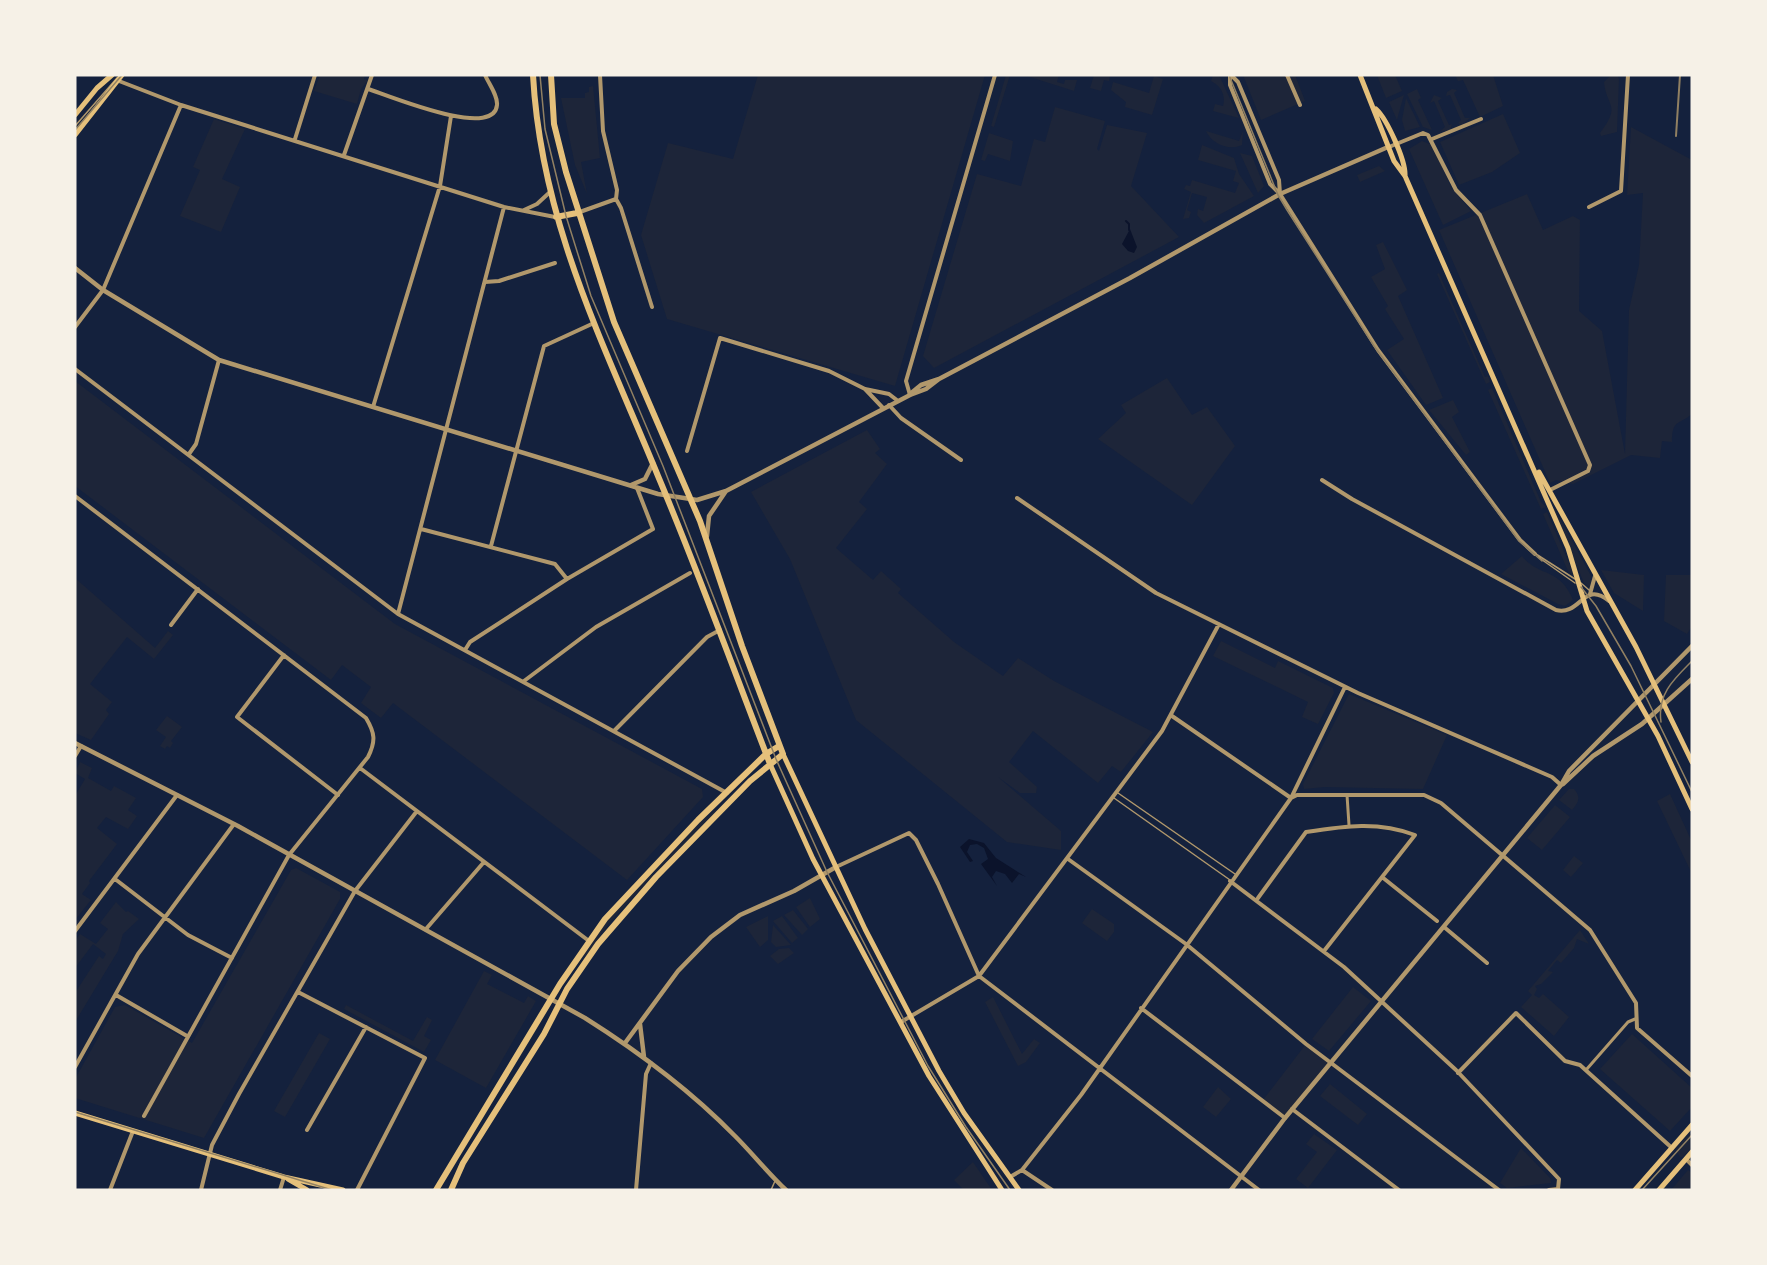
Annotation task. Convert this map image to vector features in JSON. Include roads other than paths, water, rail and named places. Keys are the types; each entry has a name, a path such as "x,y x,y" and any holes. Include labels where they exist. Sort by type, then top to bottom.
{"main road":[{"path":"75,115 97,88 112,75"},
{"path":"533,75 537,131 556,218 594,323 679,525 770,764 822,875 929,1076 1001,1188"},
{"path":"550,75 554,124 577,213 614,322 707,539 742,646 780,747 836,867 911,1016 964,1113 1019,1190"},
{"path":"1360,75 1376,109 1382,115 1405,166 1405,176"},
{"path":"76,130 120,77"},
{"path":"1376,109 1376,119 1388,147 1397,167 1405,176 1568,548 1583,600 1659,738 1692,809"},
{"path":"556,218 577,213"},
{"path":"1531,461 1550,490 1646,667 1692,762"},
{"path":"436,1190 551,998 589,941 628,894 698,820 766,754 780,747"},
{"path":"451,1190 463,1162 598,944 620,916 707,825 783,754"},
{"path":"75,1113 284,1177 343,1190"},
{"path":"1635,1190 1692,1125"},
{"path":"1659,1190 1692,1152"},
{"path":"284,1177 307,1190"}],"street":[{"path":"295,139 315,75"},
{"path":"344,155 372,75"},
{"path":"368,89 451,116 476,120 494,113 496,99 485,75"},
{"path":"600,75 603,131 617,190 616,199 621,208 652,307"},
{"path":"910,394 906,381 995,75"},
{"path":"1230,75 1238,82 1279,180 1280,194"},
{"path":"1230,75 1230,85 1268,178 1387,363 1517,535 1535,554"},
{"path":"1287,75 1300,105"},
{"path":"1589,207 1621,191 1628,75"},
{"path":"120,77 181,105 295,139 504,207 556,218"},
{"path":"75,327 104,290 181,105"},
{"path":"373,407 440,186 451,116"},
{"path":"1432,139 1481,119"},
{"path":"75,268 104,290 219,360 637,488 691,500 726,491 910,394 926,389 939,379 1121,283 1280,194 1423,133 1432,139 1456,189 1480,215 1590,465 1585,472 1550,490"},
{"path":"523,211 537,204 550,192"},
{"path":"577,213 616,199"},
{"path":"398,614 504,207"},
{"path":"485,282 499,281 555,263"},
{"path":"491,546 544,346 594,323"},
{"path":"687,451 720,338 828,371 865,389 890,394 898,401"},
{"path":"189,454 196,444 219,360"},
{"path":"75,369 398,614 728,793"},
{"path":"865,389 883,408"},
{"path":"890,405 900,418 961,460"},
{"path":"631,485 645,479 653,463"},
{"path":"1322,480 1556,610 1567,610 1583,600 1591,593 1595,576"},
{"path":"465,651 470,642 567,579 653,529 637,488"},
{"path":"707,539 709,516 726,491"},
{"path":"75,496 366,718 375,733 374,746 360,768 289,855 144,1116"},
{"path":"1017,498 1156,593 1345,687 1552,777 1561,785"},
{"path":"421,528 555,564 567,579"},
{"path":"524,681 596,627 690,573"},
{"path":"171,625 198,589"},
{"path":"1591,593 1599,594 1610,602"},
{"path":"901,1022 979,976 1172,716 1219,624"},
{"path":"615,730 707,637 720,630"},
{"path":"1231,1190 1285,1118 1561,785 1579,760 1692,646"},
{"path":"284,655 237,717 338,795"},
{"path":"1561,785 1593,756 1648,718 1692,679"},
{"path":"1010,1177 1022,1170 1099,1068 1230,880 1291,798 1345,687"},
{"path":"1172,716 1291,798"},
{"path":"75,743 234,824 560,1003 625,1043 734,1135 786,1190"},
{"path":"75,756 81,746"},
{"path":"360,768 589,941"},
{"path":"75,931 177,794"},
{"path":"1291,798 1297,795 1431,797 1441,803 1596,938 1636,1004 1637,1028 1692,1076"},
{"path":"1347,795 1348,825"},
{"path":"201,1190 212,1145 239,1094 356,891 417,811"},
{"path":"75,1067 138,954 234,824"},
{"path":"1257,898 1306,832 1348,825 1377,825 1415,835 1324,951"},
{"path":"625,1043 688,959 711,936 740,915 909,832 916,840 979,976 1259,1190"},
{"path":"1068,859 1186,944 1331,1062 1498,1190"},
{"path":"426,929 484,862"},
{"path":"1382,877 1437,921"},
{"path":"115,879 188,935 232,958"},
{"path":"1230,880 1239,890 1257,898 1324,951 1458,1072 1559,1179 1558,1189 1549,1190"},
{"path":"1444,927 1487,963"},
{"path":"298,992 424,1058 357,1190"},
{"path":"116,994 187,1036"},
{"path":"1141,1008 1285,1118"},
{"path":"1458,1072 1516,1013 1565,1061 1580,1065 1672,1148"},
{"path":"1586,1070 1628,1022 1635,1019"},
{"path":"639,1023 644,1057"},
{"path":"308,1130 366,1027"},
{"path":"636,1190 646,1074 651,1063"},
{"path":"1292,1110 1399,1190"},
{"path":"110,1190 133,1131"},
{"path":"1686,1159 1692,1165"},
{"path":"1022,1170 1052,1190"},
{"path":"280,1190 284,1177"}],"lane":[{"path":"1535,554 1591,593"},
{"path":"1543,560 1580,585"},
{"path":"1117,793 1235,875"},
{"path":"1114,797 1230,880"},
{"path":"771,1190 776,1181"}],"waterway":[{"path":"1126,221 1129,224 1129,230"}],"tram line":[{"path":"75,130 122,75"},
{"path":"540,75 545,129 566,216 591,296 663,466 776,759 827,872 928,1066 966,1127 1010,1190"},
{"path":"1229,75 1278,195 1374,346 1519,541 1542,561"},
{"path":"1581,587 1596,606 1631,666 1692,792"},
{"path":"1661,722 1660,712 1664,695 1673,681 1692,661"},
{"path":"75,1112 332,1190"},
{"path":"1642,1190 1692,1135"}],"railway":[{"path":"1676,136 1680,75"}]}
